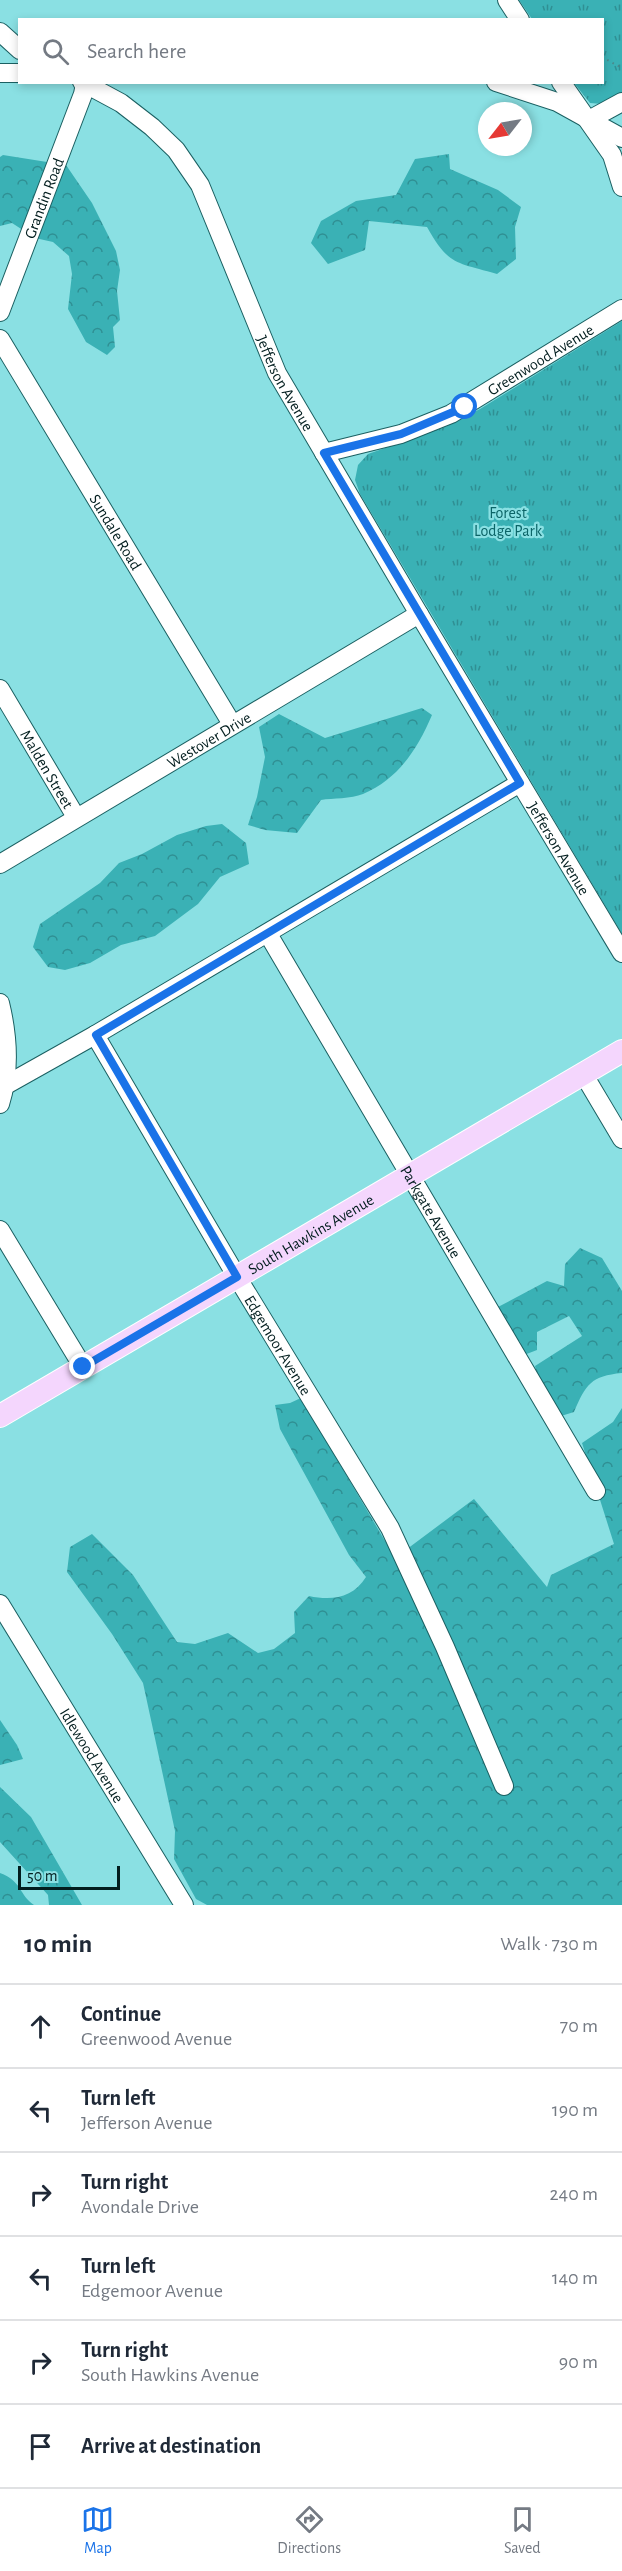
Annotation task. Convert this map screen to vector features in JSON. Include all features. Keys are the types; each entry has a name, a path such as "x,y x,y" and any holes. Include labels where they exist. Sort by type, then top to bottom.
{"main road":[{"name":"South Hawkins Avenue","path":"0,1416 622,1051"}],"street":[{"path":"507,0 519,18"},
{"path":"0,32 18,48"},
{"path":"0,73 18,73"},
{"name":"Grandin Road","path":"0,312 81,84"},
{"name":"Jefferson Avenue","path":"83,84 121,104 153,127 189,167 210,204 278,373 622,953"},
{"path":"502,84 557,102 622,138"},
{"path":"562,84 612,154 622,187"},
{"path":"589,120 622,102"},
{"name":"Greenwood Avenue","path":"324,453 401,434 451,414 622,309"},
{"name":"Sundale Road","path":"0,339 232,724"},
{"name":"Westover Drive","path":"0,864 419,614"},
{"name":"Malden Street","path":"0,689 76,817"},
{"path":"6,1085 268,934 520,783"},
{"name":"Parkgate Avenue","path":"268,934 596,1491"},
{"path":"0,1003 6,1036 6,1085 0,1104"},
{"name":"Edgemoor Avenue","path":"96,1035 237,1277 390,1528 445,1647 504,1786"},
{"path":"584,1075 622,1139"},
{"path":"0,1230 83,1367"},
{"name":"Idlewood Avenue","path":"0,1604 184,1905"}],"path":[{"path":"604,58 622,68"}],"green space":[{"path":"519,0 622,0 622,94 602,104 590,103 575,84 604,84 604,18 531,18"},
{"path":"449,154 450,169 498,190 521,207 515,227 516,259 497,274 455,261 441,249 427,227 369,221 365,250 328,264 311,243 321,221 356,201 396,195 415,159"},
{"path":"3,155 66,165 92,203 116,251 120,270 117,291 120,320 113,327 115,347 107,355 86,342 68,309 72,274 69,256 53,242 35,238 12,223 0,226 0,157"},
{"name":"Forest Lodge Park","path":"622,321 622,934 360,494 355,480 358,465 368,454 445,427 480,409"},
{"path":"422,708 432,715 420,740 396,772 375,788 358,796 321,800 297,833 265,830 248,825 257,797 265,757 259,727 279,714 325,738"},
{"path":"222,824 246,843 249,864 220,877 198,904 155,936 121,945 90,963 65,970 48,967 33,947 40,924 100,883 119,863 142,854 177,835 206,826"},
{"path":"580,1248 602,1258 622,1291 622,1373 596,1379 586,1388 574,1412 561,1416 539,1382 535,1366 582,1336 569,1316 537,1332 537,1350 524,1355 520,1342 506,1329 498,1307 547,1281 564,1286 565,1264"},
{"path":"301,1398 395,1558 474,1499 547,1587 551,1575 614,1544 582,1443 613,1422 622,1408 622,1905 207,1905 196,1899 174,1859 175,1831 143,1683 112,1634 67,1572 70,1547 92,1534 133,1575 177,1642 195,1644 228,1633 258,1653 274,1649 295,1633 294,1612 309,1596 334,1598 348,1594 355,1590 366,1577 349,1555 280,1429 275,1405 290,1403"},
{"path":"0,1720 17,1745 23,1759 0,1765"},
{"path":"0,1787 31,1817 82,1905 49,1905 48,1895 0,1842"},
{"path":"0,1873 12,1880 34,1905 0,1905"}],"route":[{"path":"83,1367 237,1277 96,1035 520,783 324,453 401,434 465,407"}]}
